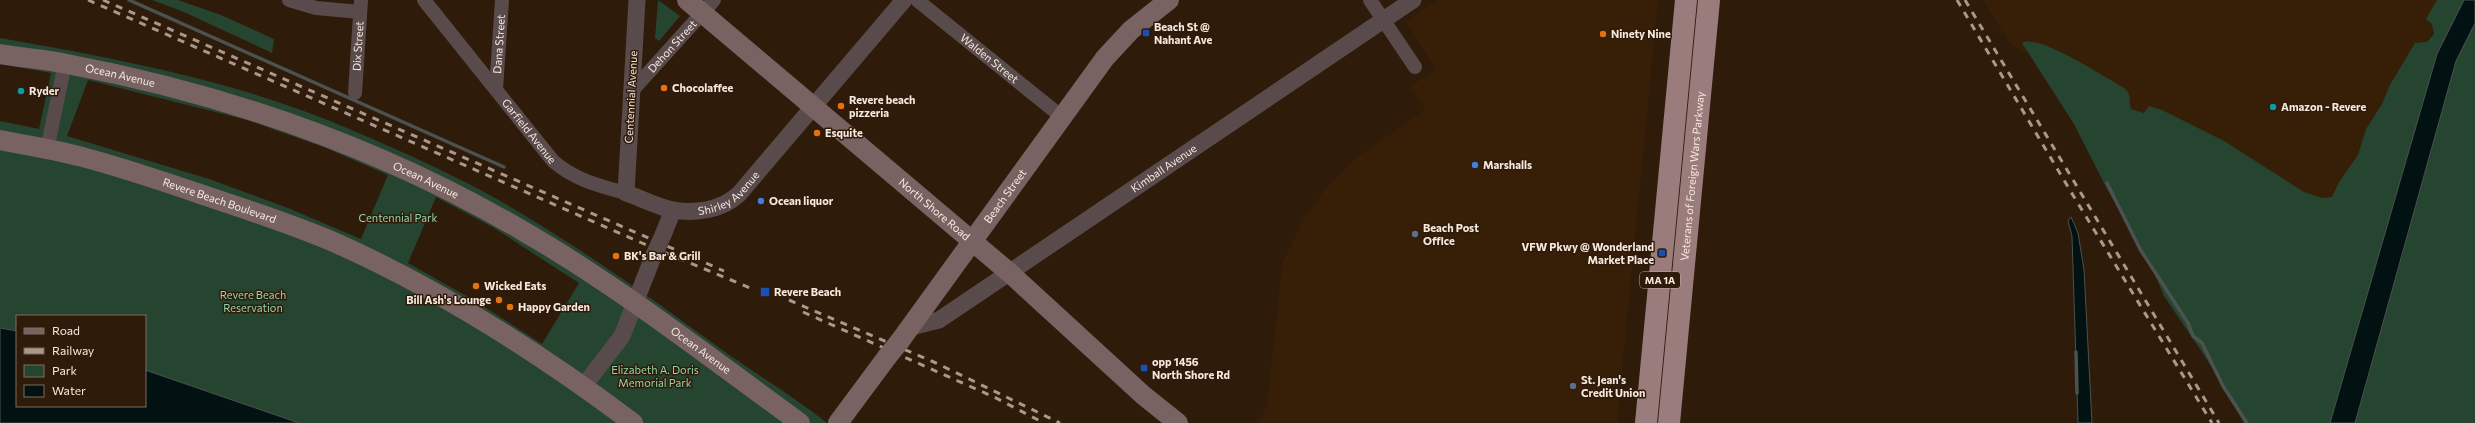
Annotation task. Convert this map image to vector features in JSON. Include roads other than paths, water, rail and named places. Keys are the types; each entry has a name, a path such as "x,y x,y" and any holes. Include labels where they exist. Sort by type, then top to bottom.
{"highway":[{"name":"Veterans of Foreign Wars Parkway","path":"1646,423 1686,0"},
{"name":"Veterans of Foreign Wars Parkway","path":"1669,423 1710,0"}],"main road":[{"name":"North Shore Road","path":"687,0 709,7 813,107 1011,274 1143,395 1178,423"},
{"name":"Beach Street","path":"838,423 905,334 1118,42 1161,2"},
{"name":"Ocean Avenue","path":"0,54 65,63 141,79 209,98 285,122 362,150 490,212 584,268 800,423"},
{"name":"Revere Beach Boulevard","path":"0,140 85,158 165,182 296,227 369,259 428,289 506,336 583,387 633,423"}],"street":[{"path":"289,0 316,8 361,6"},
{"name":"Garfield Avenue","path":"424,0 553,161 563,170 585,182 626,193 673,210"},
{"name":"Dana Street","path":"496,89 502,0"},
{"name":"Centennial Avenue","path":"626,193 630,93 637,0"},
{"name":"Shirley Avenue","path":"673,210 713,210 734,199 904,0"},
{"name":"Walden Street","path":"916,0 1062,117"},
{"path":"1370,0 1415,67"},
{"name":"Kimball Avenue","path":"905,334 939,320 1011,274 1414,0"},
{"name":"Dix Street","path":"355,93 361,6"},
{"name":"Dehon Street","path":"630,93 709,7"},
{"path":"47,150 65,63"},
{"path":"583,387 622,336 673,210"}],"water":[{"path":"2464,0 2475,0 2475,23 2456,61 2355,423 2330,423 2437,54"},
{"path":"2071,217 2078,233 2084,270 2092,423 2078,423 2072,236 2068,221"},
{"path":"0,328 16,331 16,407 146,407 146,370 299,423 0,423"}],"waterway":[{"path":"129,0 504,167"},
{"path":"2107,183 2140,249 2188,323 2193,336 2202,343 2223,386 2247,423"},
{"path":"2076,352 2077,393"}],"railway":[{"path":"88,0 642,243 755,290"},
{"path":"103,0 724,271"},
{"path":"1957,0 2071,192 2212,423"},
{"path":"1965,0 2219,423"},
{"path":"789,300 936,363 1060,423"},
{"path":"803,312 994,397 1044,423"}],"place":[{"name":"Beach St @ Nahant Ave","path":"1146,33"},
{"name":"Ninety Nine","path":"1603,34"},
{"name":"Chocolaffee","path":"664,88"},
{"name":"Ryder","path":"21,91"},
{"name":"Revere beach pizzeria","path":"841,106"},
{"name":"Amazon - Revere","path":"2273,107"},
{"name":"Esquite","path":"817,133"},
{"name":"Marshalls","path":"1475,165"},
{"name":"Ocean liquor","path":"761,201"},
{"name":"Beach Post Office","path":"1415,234"},
{"name":"VFW Pkwy @ Wonderland Market Place","path":"1662,253"},
{"name":"BK's Bar & Grill","path":"616,256"},
{"name":"Wicked Eats","path":"476,286"},
{"name":"Revere Beach","path":"765,292"},
{"name":"Bill Ash's Lounge","path":"499,300"},
{"name":"Happy Garden","path":"510,307"},
{"name":"opp 1456 North Shore Rd","path":"1144,368"},
{"name":"St. Jean's Credit Union","path":"1573,386"}],"park label":[{"name":"Centennial Park","path":"398,218"},
{"name":"Revere Beach Reservation","path":"253,301"},
{"name":"Elizabeth A. Doris Memorial Park","path":"655,376"}]}
